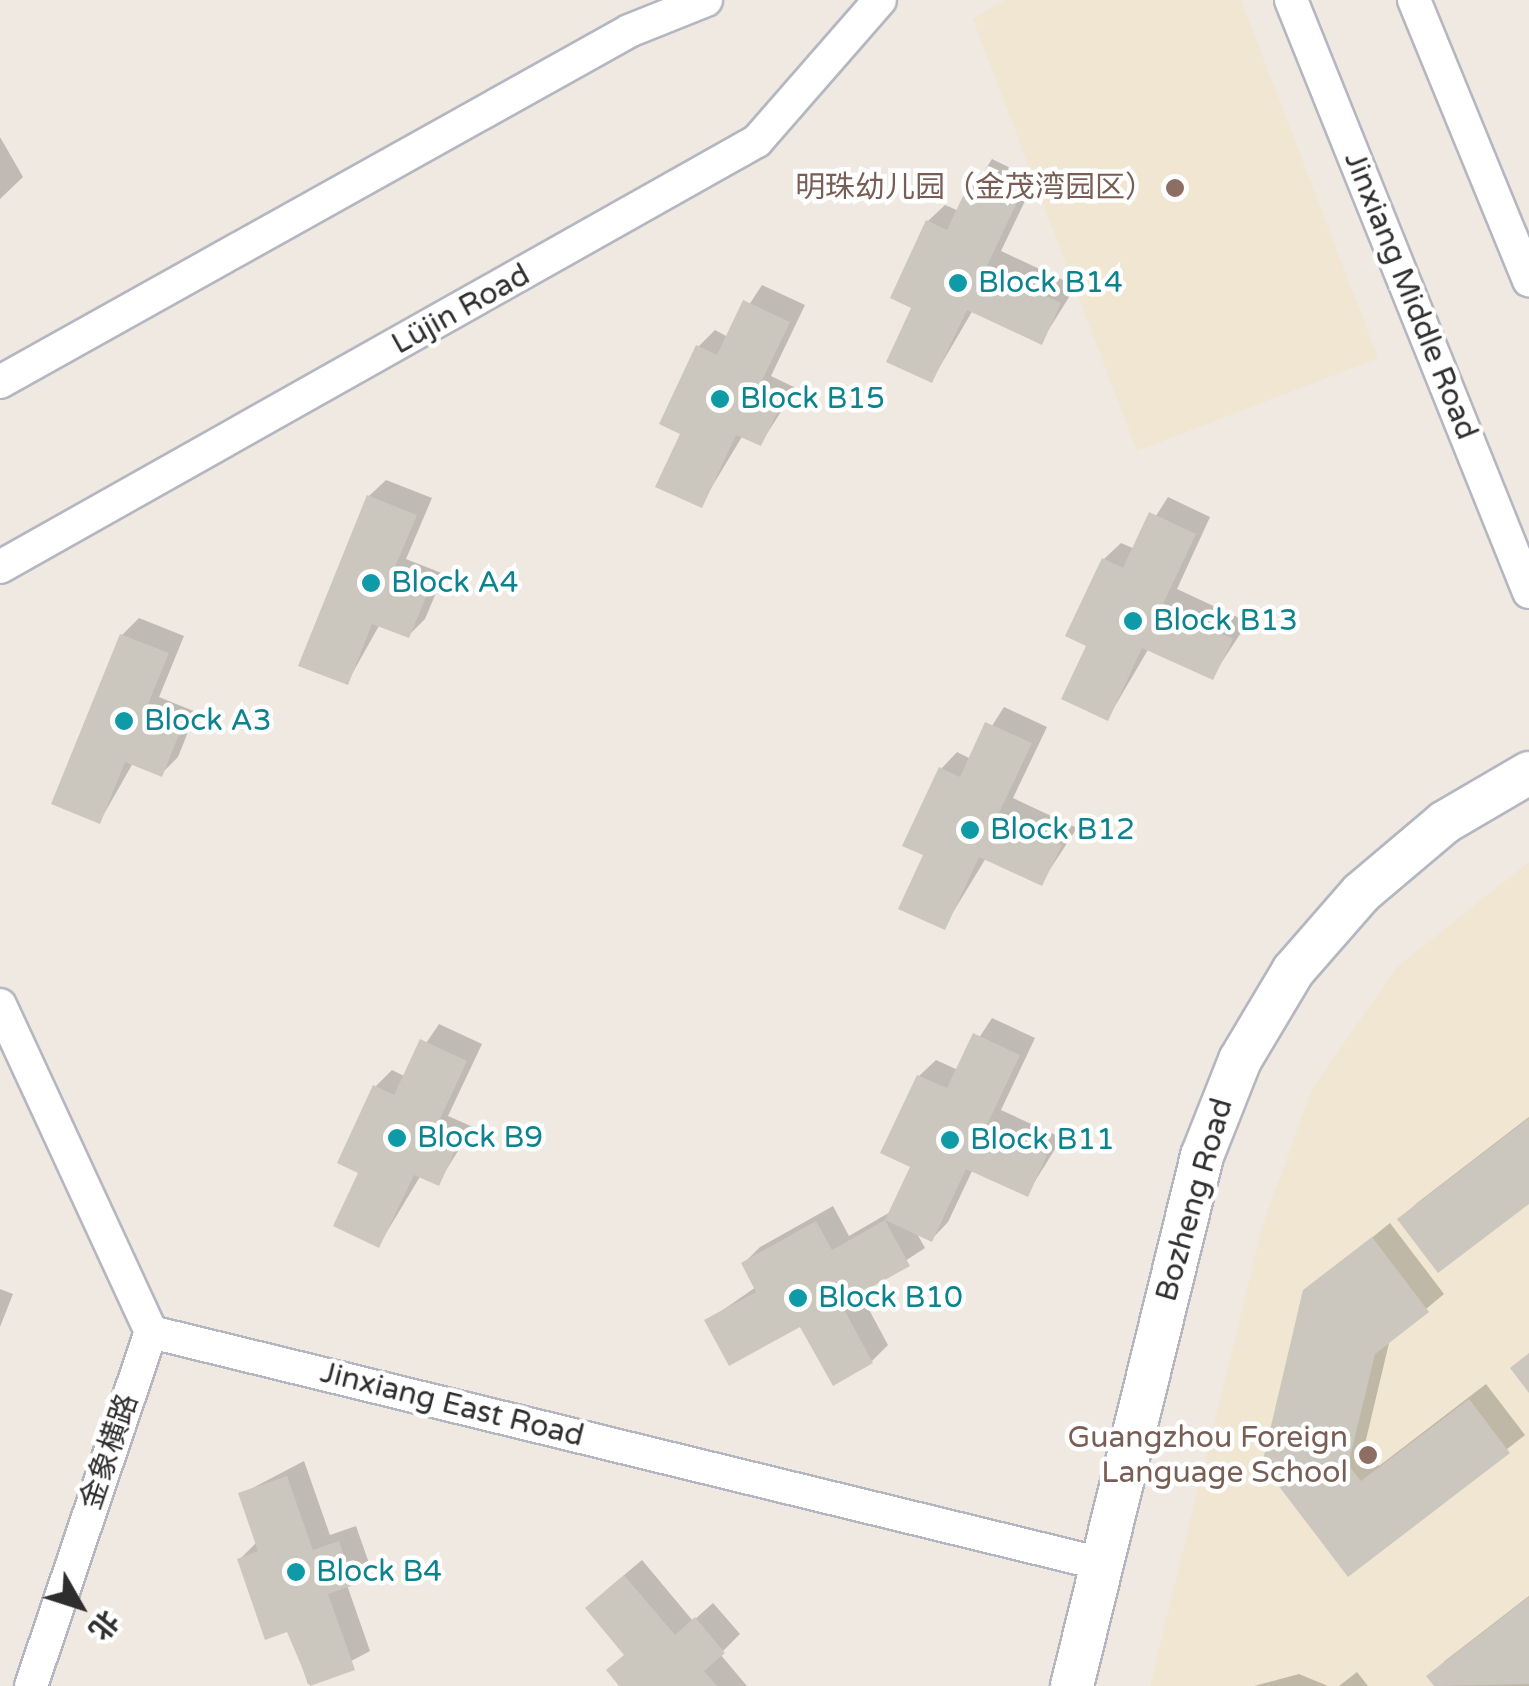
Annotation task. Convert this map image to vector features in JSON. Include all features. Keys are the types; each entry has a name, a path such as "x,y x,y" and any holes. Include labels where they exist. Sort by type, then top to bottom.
{"street":[{"path":"0,382 629,31 706,0"},
{"name":"Lüjin Road","path":"0,568 757,141 880,0"},
{"name":"Jinxiang Middle Road","path":"1291,0 1529,592"},
{"path":"1414,0 1529,280"},
{"name":"Bozheng Road","path":"1072,1686 1202,1156 1240,1060 1294,971 1361,892 1445,822 1529,773"},
{"path":"0,1004 151,1332"},
{"name":"Jinxiang East Road","path":"151,1332 1102,1564"},
{"name":"金象横路","path":"32,1686 151,1332"}],"shaded area":[{"name":"明珠幼儿园（金茂湾园区）","path":"1005,0 1241,0 1378,358 1137,451 973,19"},
{"name":"Guangzhou Foreign Language School","path":"1529,862 1529,1686 1150,1686 1263,1224 1313,1087 1397,967"}],"building":[{"name":"Block B14","path":"973,175 1020,196 986,268 1061,303 1042,345 967,310 932,383 886,362 911,308 890,298 926,220 947,230"},
{"name":"Block B15","path":"743,300 790,322 756,393 781,405 761,446 736,435 702,508 655,487 680,434 659,424 696,345 717,355"},
{"name":"Block A4","path":"367,495 417,515 391,576 429,590 409,638 372,624 348,685 298,666"},
{"name":"Block B13","path":"1149,512 1196,534 1162,606 1233,639 1213,680 1142,648 1108,721 1061,699 1086,646 1065,636 1102,558 1123,568"},
{"name":"Block A3","path":"120,634 169,653 144,714 181,729 162,777 125,762 100,824 51,804"},
{"name":"Block B12","path":"985,722 1032,743 998,815 1062,845 1042,886 979,857 945,930 898,909 923,855 902,846 939,767 960,777"},
{"name":"Block B11","path":"973,1033 1020,1055 986,1127 1047,1155 1028,1197 966,1169 932,1242 885,1220 910,1167 880,1153 917,1075 947,1088"},
{"name":"Block B9","path":"420,1039 467,1061 434,1132 458,1144 439,1186 414,1175 379,1248 333,1226 358,1173 337,1163 373,1085 394,1095"},
{"path":"1529,1118 1529,1204 1438,1273 1397,1219"},
{"name":"Block B10","path":"885,1220 910,1266 841,1304 873,1363 833,1386 800,1327 729,1366 704,1320 756,1292 741,1263 816,1221 832,1250"},
{"path":"1372,1237 1429,1312 1375,1354 1348,1465 1361,1481 1469,1399 1510,1453 1348,1577 1262,1464 1303,1290"},
{"path":"1529,1353 1529,1393 1510,1368"},
{"name":"Block B4","path":"287,1476 313,1550 339,1541 354,1585 328,1594 355,1670 310,1686 287,1632 265,1640 237,1559 258,1551 238,1493"},
{"path":"624,1575 675,1635 695,1617 725,1653 704,1671 717,1686 619,1686 606,1670 624,1655 585,1608"},
{"path":"1529,1597 1529,1684 1434,1686 1426,1676"}],"place":[{"name":"明珠幼儿园（金茂湾园区）","path":"1175,188"},
{"name":"Block B14","path":"958,283"},
{"name":"Block B15","path":"720,399"},
{"name":"Block A4","path":"371,583"},
{"name":"Block B13","path":"1133,621"},
{"name":"Block A3","path":"124,721"},
{"name":"Block B12","path":"970,830"},
{"name":"Block B9","path":"397,1138"},
{"name":"Block B11","path":"950,1140"},
{"name":"Block B10","path":"798,1298"},
{"name":"Guangzhou Foreign Language School","path":"1368,1455"},
{"name":"Block B4","path":"296,1572"}]}
